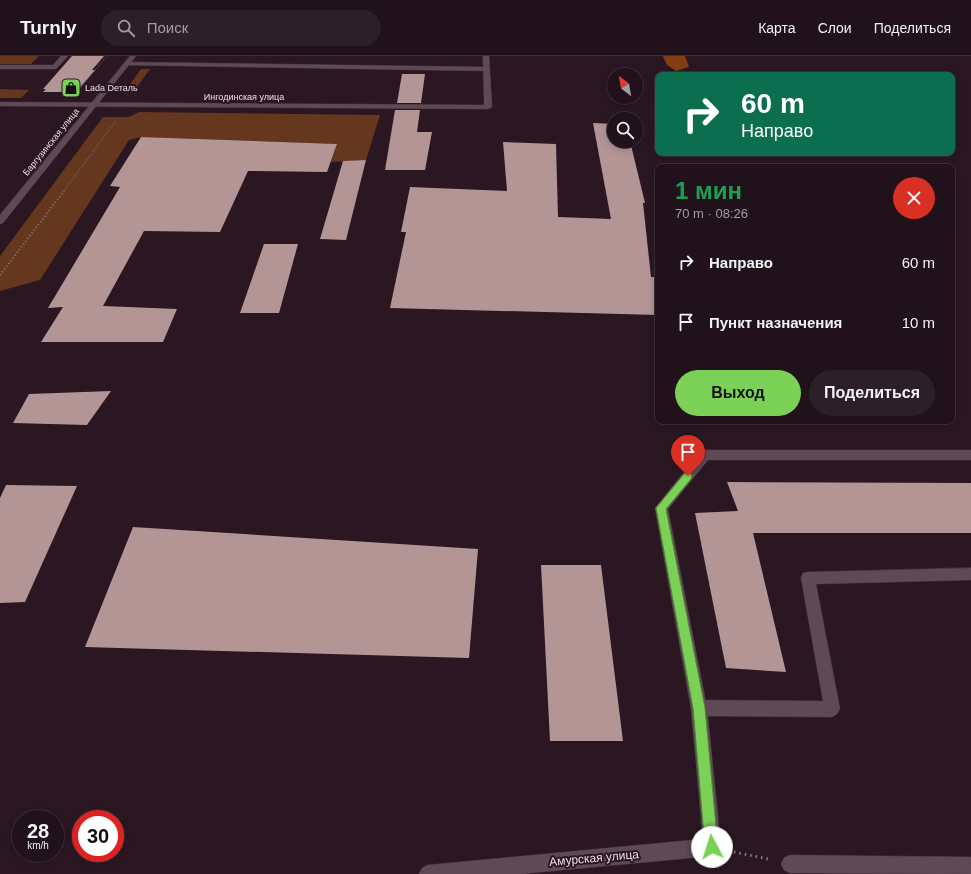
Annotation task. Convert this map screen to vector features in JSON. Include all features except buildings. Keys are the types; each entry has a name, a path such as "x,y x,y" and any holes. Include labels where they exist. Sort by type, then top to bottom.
{"street":[{"path":"0,66 55,67 65,56"},
{"name":"Баргузинская улица","path":"0,221 133,56"},
{"path":"127,64 486,69 486,56"},
{"name":"Ингодинская улица","path":"0,104 488,107 486,69"},
{"path":"712,847 699,708 661,508 705,455 971,455"},
{"path":"699,708 832,709 808,578 971,574"},
{"name":"Амурская улица","path":"428,874 712,847"},
{"path":"790,864 971,866"}],"path":[{"path":"0,275 120,116"},
{"path":"712,847 790,864"}],"shaded area":[{"path":"0,56 39,56 31,64 0,64"},
{"path":"663,56 685,56 689,67 676,71 667,65"},
{"path":"141,69 150,69 137,87 128,87"},
{"path":"0,89 29,90 21,98 0,98"},
{"path":"139,112 380,115 366,160 331,162 337,144 141,137 129,140 40,280 0,291 0,256 103,117 129,117"}],"place":[{"name":"Lada Dеталь","path":"71,88"}],"route":[{"path":"688,476 661,508 699,708 712,847"}]}
